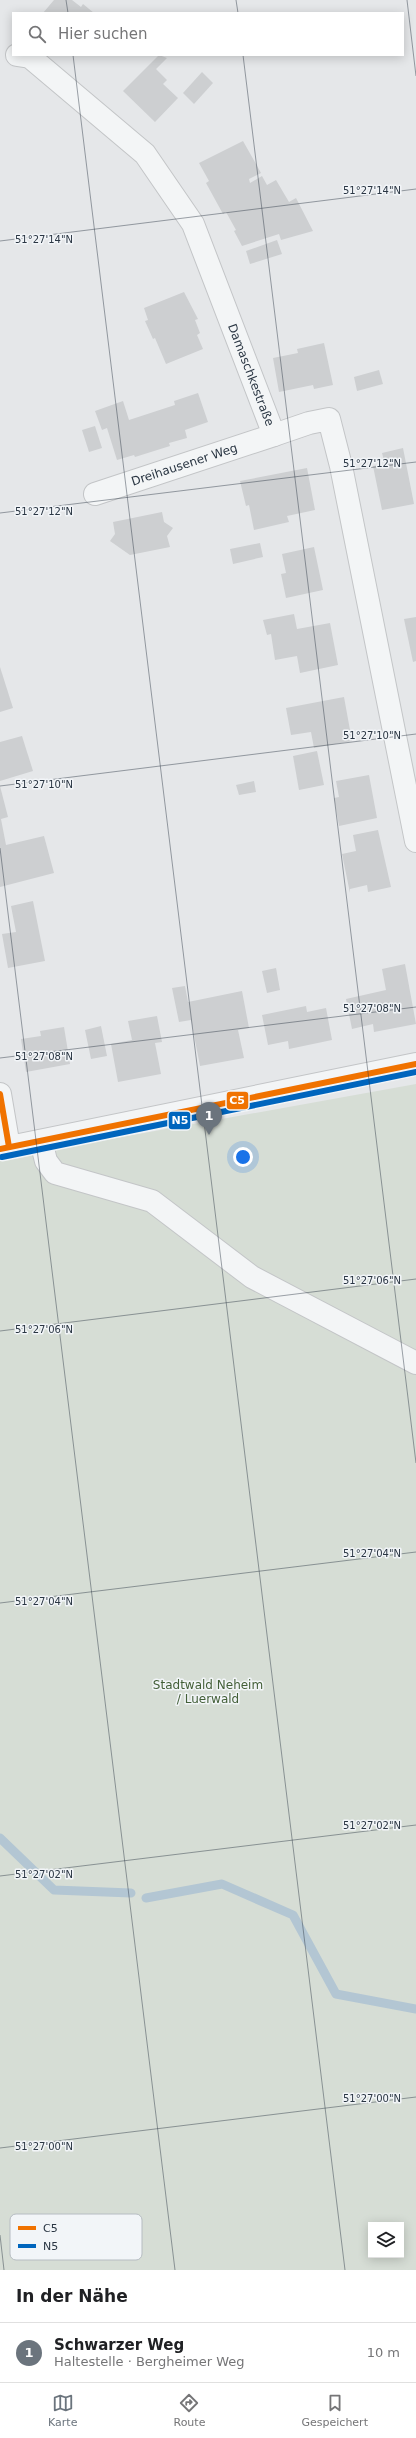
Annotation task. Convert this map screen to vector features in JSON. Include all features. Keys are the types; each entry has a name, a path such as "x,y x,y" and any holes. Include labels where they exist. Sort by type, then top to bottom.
{"street":[{"name":"Damaschkestraße","path":"24,56 30,57 145,154 188,218 230,317 259,400 274,435 309,423 329,419 341,466 416,842"},
{"name":"Dreihausener Weg","path":"95,494 274,435"},
{"path":"0,1094 5,1148 416,1064"},
{"path":"41,1141 46,1161 55,1173 152,1201 252,1277 416,1363"}],"green space":[{"name":"Stadtwald Neheim / Luerwald","path":"416,1084 416,2270 0,2270 0,1159"}],"building":[{"path":"54,0 72,0 81,7 83,4 93,12 44,12"},
{"path":"158,56 162,56 167,58 156,69 167,80 163,84 178,98 155,122 123,91"},
{"path":"202,72 213,83 194,104 183,93"},
{"path":"243,141 261,173 249,179 250,183 262,176 267,185 276,180 289,202 296,198 313,231 281,240 279,234 242,246 234,231 236,230 226,212 223,214 206,183 209,181 199,163"},
{"path":"277,240 282,254 250,264 246,251"},
{"path":"184,292 198,319 195,320 200,333 197,335 203,349 166,364 155,338 153,339 145,321 148,320 144,308"},
{"path":"324,343 333,385 314,389 313,385 279,392 273,358 298,353 297,349"},
{"path":"379,370 383,384 357,391 354,377"},
{"path":"198,393 208,422 185,430 187,438 169,443 170,446 135,457 134,455 117,460 107,428 102,430 95,411 123,401 129,420 175,405 174,401"},
{"path":"95,426 102,448 89,452 82,430"},
{"path":"403,448 414,504 382,510 373,466 385,464 382,453"},
{"path":"307,468 315,510 287,516 289,522 254,530 249,505 246,506 240,481"},
{"path":"162,512 164,522 173,528 167,536 170,547 130,555 110,541 115,534 113,522"},
{"path":"260,543 263,557 233,564 230,549"},
{"path":"314,547 323,590 286,598 281,574 286,573 282,554"},
{"path":"294,614 297,629 330,623 338,665 300,673 297,656 275,660 271,634 267,635 263,620"},
{"path":"416,617 416,661 413,662 404,619"},
{"path":"0,667 13,708 0,712"},
{"path":"344,697 352,741 314,748 311,732 291,735 286,708"},
{"path":"22,736 33,771 0,781 0,742"},
{"path":"317,751 324,785 299,790 293,756"},
{"path":"369,775 377,818 339,826 334,798 339,797 336,781"},
{"path":"254,781 256,792 239,795 236,785"},
{"path":"0,786 8,817 1,819 6,845 44,836 54,873 0,887"},
{"path":"378,830 391,887 368,892 367,885 350,889 350,893 342,854 356,851 353,835"},
{"path":"33,901 45,961 8,968 2,934 16,932 11,906"},
{"path":"405,964 416,1024 374,1032 373,1024 352,1029 346,999 386,990 382,969"},
{"path":"276,968 280,990 267,993 262,971"},
{"path":"185,986 188,1002 242,991 249,1028 238,1030 244,1058 200,1066 191,1020 179,1022 172,988"},
{"path":"306,1006 307,1012 326,1008 332,1040 289,1049 288,1041 268,1045 262,1015"},
{"path":"157,1016 162,1042 155,1043 161,1074 118,1082 111,1044 132,1040 128,1021"},
{"path":"101,1026 107,1056 91,1059 85,1030"},
{"path":"64,1027 70,1064 26,1072 21,1039 41,1036 40,1031"}],"waterway":[{"path":"0,1838 54,1890 131,1893"},
{"path":"146,1898 222,1884 293,1915 336,1994 416,2009"}],"transit line":[{"name":"C5","path":"0,1149 416,1064"},
{"name":"N5","path":"2,1157 416,1072"},
{"name":"C5","path":"0,1094 9,1147"}],"place":[{"name":"Schwarzer Weg","path":"209,1135"}]}
